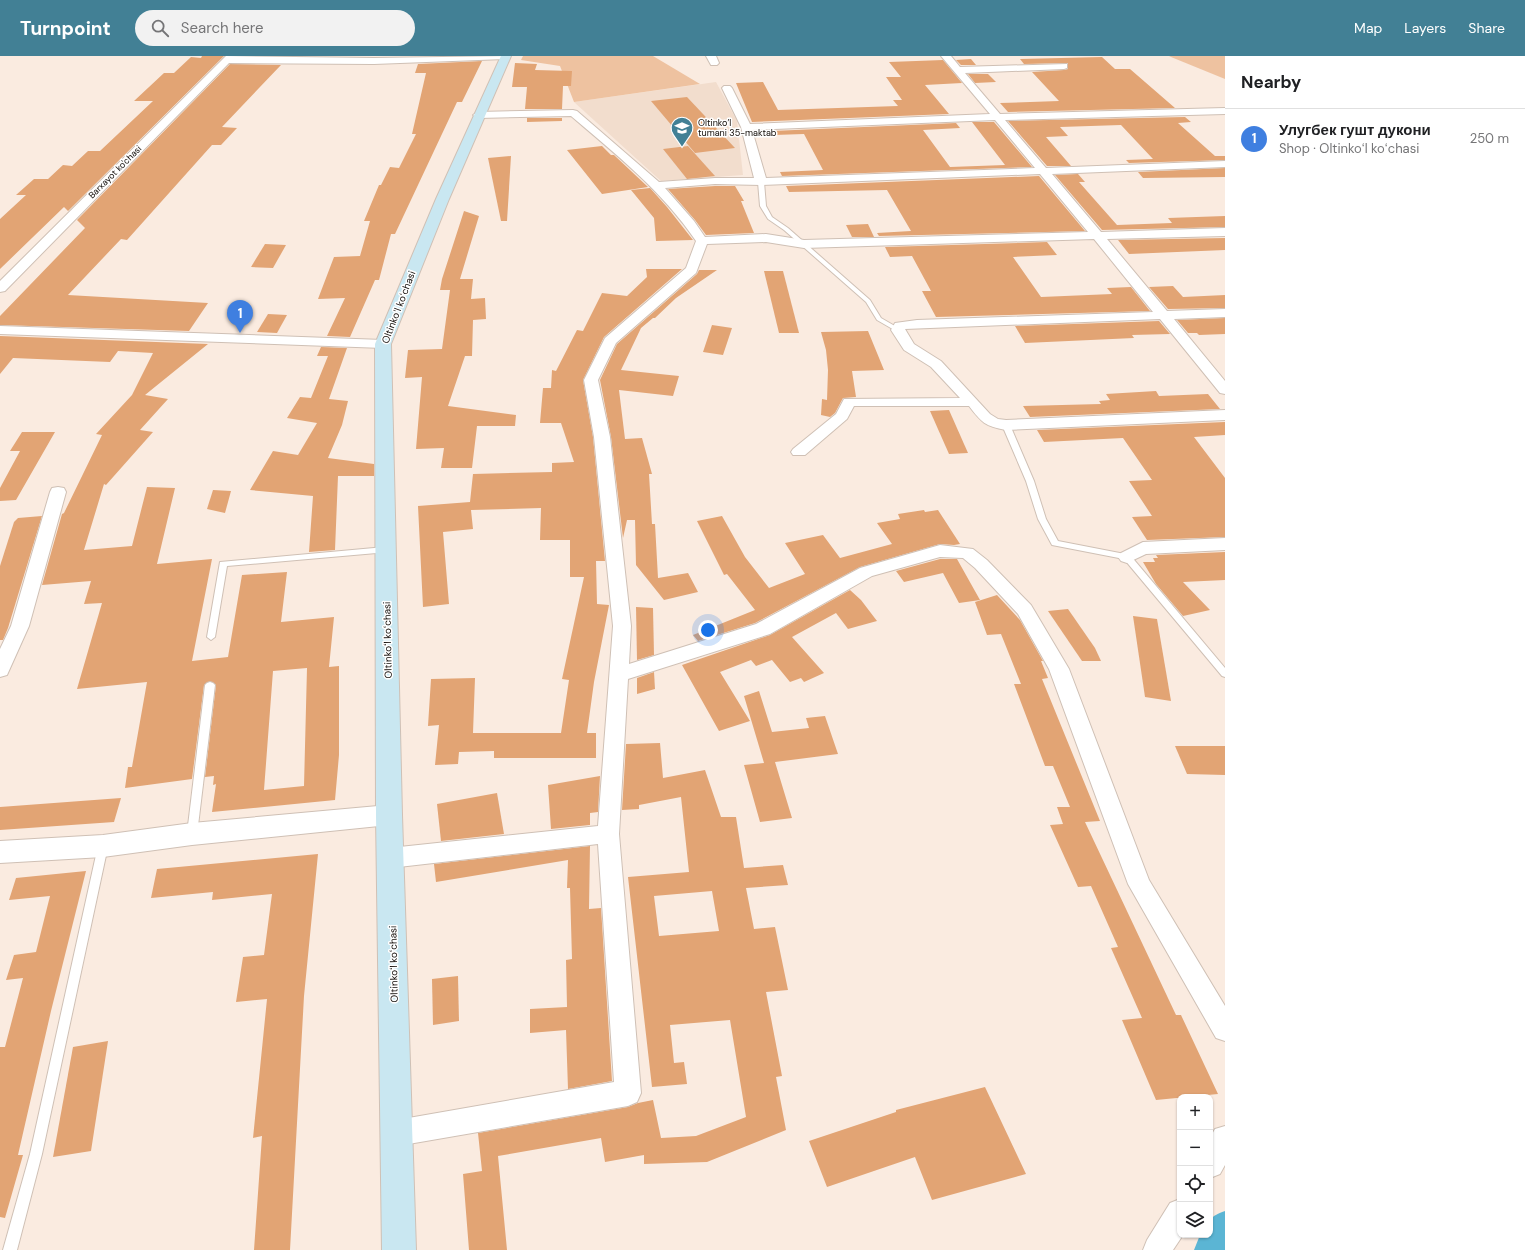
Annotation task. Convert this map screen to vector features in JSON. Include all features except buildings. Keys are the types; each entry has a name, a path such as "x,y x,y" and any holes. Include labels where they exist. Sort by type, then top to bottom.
{"main road":[{"name":"Oltinkoʻl koʻchasi","path":"399,1250 389,815 382,344 408,278 505,56"}],"street":[{"path":"229,58 374,61 505,56"},
{"path":"946,56 1098,236 1225,390"},
{"name":"Barxayot ko'chasi","path":"0,288 229,58"},
{"path":"957,70 1064,66"},
{"path":"727,88 746,127 761,182"},
{"path":"746,127 998,117 1225,111"},
{"path":"396,1133 628,1093 608,834 622,626 602,437 591,380 610,341 692,270 702,241 692,224 632,162 573,114 478,115"},
{"path":"654,186 715,181 761,182 1225,164"},
{"path":"702,241 767,239 791,240 804,244 1225,232"},
{"path":"1225,313 917,324 900,326 898,330 909,347 936,364 973,402 985,417 993,422 1006,425 1225,415"},
{"path":"0,330 382,344"},
{"path":"799,452 842,416 849,402 973,402"},
{"path":"0,670 20,626 58,492"},
{"path":"1127,557 1142,548 1225,544"},
{"path":"618,675 763,629 866,572 940,551 968,553 982,564 1025,610 1059,669 1139,884 1225,1029"},
{"path":"0,852 103,846 192,834 389,815"},
{"path":"390,858 608,834"},
{"path":"1213,1159 1225,1139"},
{"path":"1157,1250 1177,1218"}],"lane":[{"path":"761,182 763,206 770,218 804,244 868,301 879,319 898,330"},
{"path":"1006,425 1030,481 1042,519 1055,543 1127,557 1225,674"},
{"path":"211,637 223,564 385,550"},
{"path":"192,834 210,685"},
{"path":"10,1250 36,1154 103,846"}],"shaded area":[{"path":"523,56 653,56 700,84 574,102 560,66 521,60"},
{"path":"1169,56 1225,56 1225,79 1171,57"},
{"name":"Oltinko’l tumani 35-maktab","path":"716,82 737,121 743,175 661,181 574,102"}],"waterway":[{"path":"1211,1250 1225,1228"}],"place":[{"name":"Oltinko’l tumani 35-maktab","path":"682,148"},
{"name":"Улугбек гушт дукони","path":"240,333"}]}
